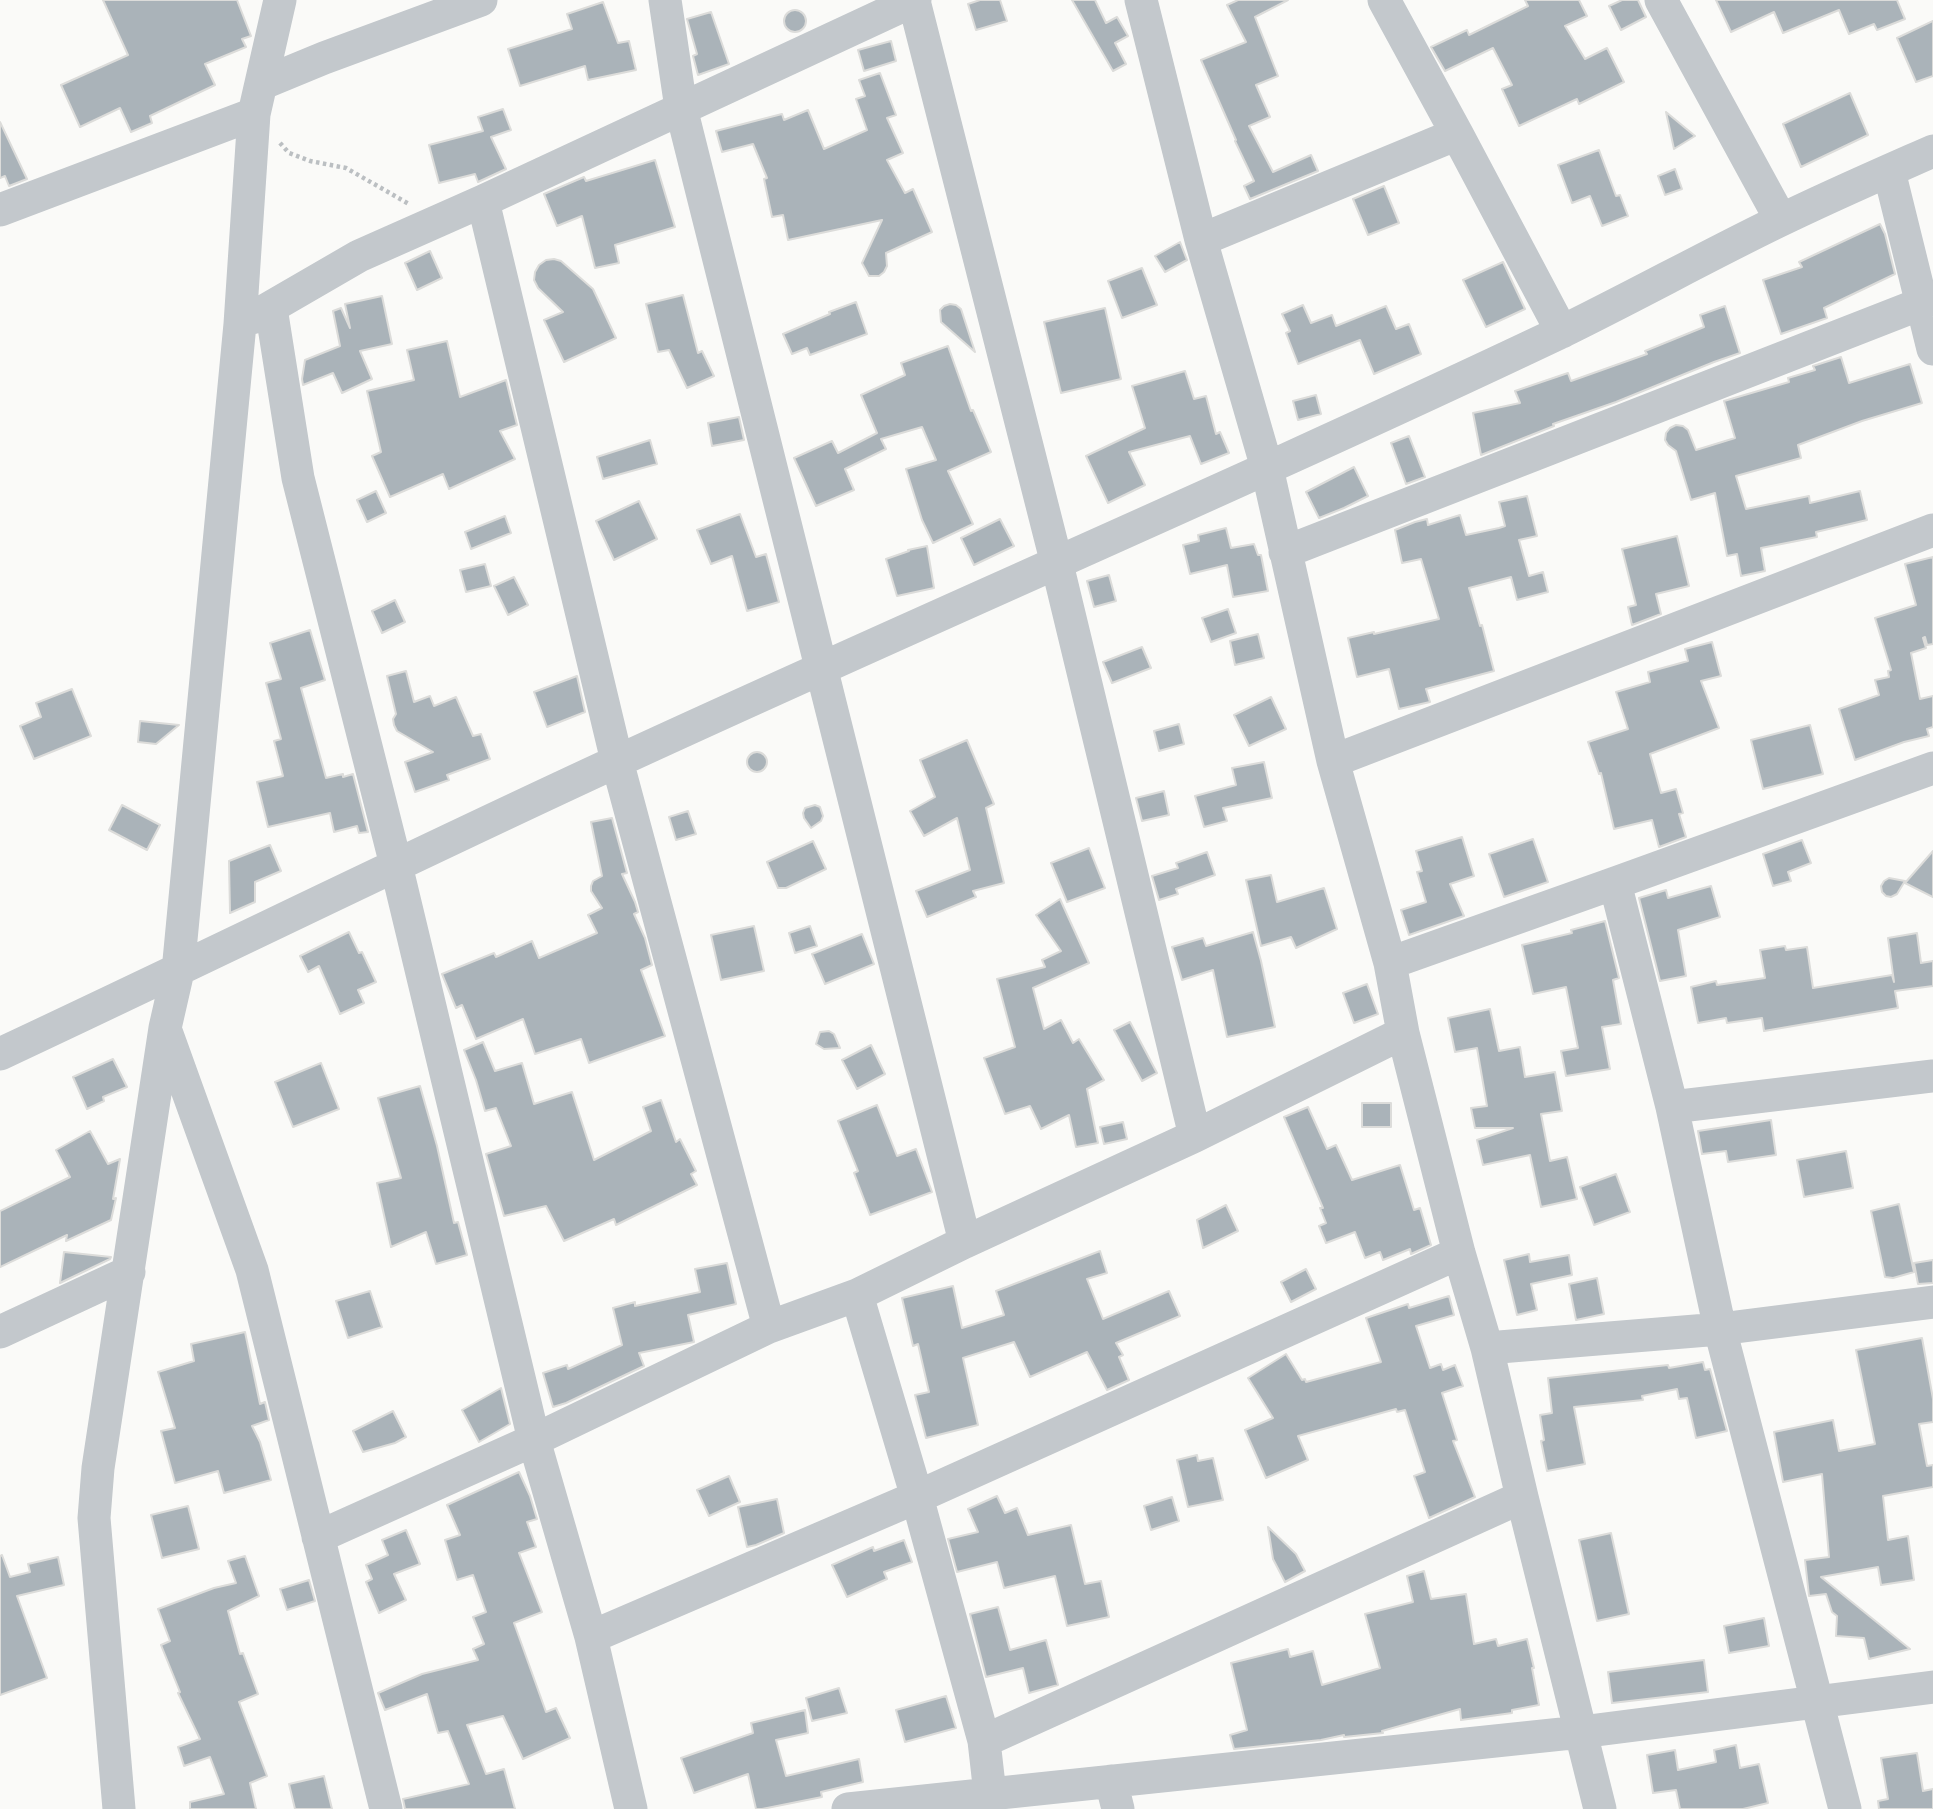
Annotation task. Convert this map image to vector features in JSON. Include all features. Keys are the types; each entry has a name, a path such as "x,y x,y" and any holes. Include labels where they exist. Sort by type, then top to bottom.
{"street":[{"path":"119,1809 94,1518 98,1468 166,1028 178,971 240,324 257,99 281,0"},
{"path":"0,210 257,99 324,58 481,0"},
{"path":"664,0 681,108 965,1242"},
{"path":"240,324 359,256 914,0 1057,564 1195,1136"},
{"path":"1141,0 1201,240 1267,468 1333,761 1390,963 1403,1033 1459,1253 1487,1348 1600,1809"},
{"path":"1384,0 1562,332"},
{"path":"1661,0 1781,220"},
{"path":"1201,240 1457,134"},
{"path":"0,1054 617,761 1057,564 1562,332 1781,220 1933,150"},
{"path":"1889,171 1927,301 1933,349"},
{"path":"483,201 617,761 768,1327"},
{"path":"1285,552 1927,301"},
{"path":"271,308 298,478 396,865 534,1440 591,1637 631,1809"},
{"path":"1333,761 1933,530"},
{"path":"1390,963 1933,768"},
{"path":"1615,883 1672,1107 1720,1329 1844,1809"},
{"path":"166,1028 252,1270 386,1809"},
{"path":"318,1537 534,1440 768,1327 857,1295 1195,1136 1403,1033"},
{"path":"1672,1107 1933,1076"},
{"path":"591,1637 917,1497 1459,1253"},
{"path":"0,1332 128,1272"},
{"path":"857,1295 917,1497 984,1741 990,1794"},
{"path":"1487,1348 1720,1329 1933,1302"},
{"path":"984,1741 1522,1497"},
{"path":"855,1809 990,1794 1115,1795 1933,1687"}],"path":[{"path":"257,99 289,153 310,161 346,168 398,199 442,220"}],"building":[{"path":"103,0 237,0 251,36 242,39 246,47 205,64 215,85 150,116 152,123 131,132 120,108 80,127 61,85 128,55"},
{"path":"980,0 1000,0 1007,21 976,30 968,4"},
{"path":"1072,0 1095,0 1106,23 1117,17 1128,36 1115,43 1126,64 1113,71"},
{"path":"1238,0 1288,0 1255,17 1278,76 1256,85 1270,117 1249,126 1273,172 1311,155 1318,171 1250,199 1244,186 1254,181 1201,60 1246,42 1227,5"},
{"path":"1525,0 1579,0 1587,16 1565,26 1585,59 1607,48 1624,82 1579,104 1577,99 1519,126 1502,89 1512,85 1493,48 1445,71 1431,47 1467,30 1469,35 1528,6"},
{"path":"1622,0 1638,0 1646,17 1621,30 1609,6"},
{"path":"1716,0 1897,0 1905,19 1877,30 1874,24 1849,34 1839,10 1783,33 1774,12 1731,32"},
{"path":"603,2 618,43 629,41 636,70 588,80 585,66 520,86 508,49 572,29 567,14"},
{"path":"795,10 805,17 806,21 799,31 795,32 785,25 784,21 791,11"},
{"path":"711,12 729,64 698,75 693,56 697,54 687,19"},
{"path":"1933,21 1933,76 1916,82 1897,38"},
{"path":"891,41 896,61 864,71 858,50"},
{"path":"880,73 896,115 887,118 903,153 887,160 905,193 913,189 932,232 886,253 887,266 884,272 879,276 869,276 862,263 882,220 788,240 783,215 772,217 764,179 767,178 753,144 722,152 716,131 782,114 784,120 808,110 824,149 867,130 856,99 865,96 859,80"},
{"path":"1850,93 1868,135 1801,167 1783,124"},
{"path":"503,109 511,130 491,137 506,169 478,182 475,174 439,183 429,145 483,131 478,117"},
{"path":"1666,112 1695,136 1674,149"},
{"path":"0,122 27,179 9,186 5,176 0,178"},
{"path":"1599,150 1616,196 1620,195 1628,216 1602,226 1590,196 1572,203 1558,165"},
{"path":"655,160 675,227 615,245 619,263 595,268 582,216 557,226 544,194 584,177 586,181"},
{"path":"1675,169 1682,189 1665,195 1658,176"},
{"path":"1384,186 1399,223 1368,235 1353,199"},
{"path":"1880,224 1895,274 1824,308 1827,318 1781,334 1763,280 1802,267 1799,262"},
{"path":"1180,242 1187,260 1165,272 1155,256"},
{"path":"430,251 442,278 417,290 405,263"},
{"path":"554,259 561,261 593,289 616,338 564,362 544,320 563,312 538,288 534,280 539,265"},
{"path":"1503,262 1525,309 1486,327 1463,280"},
{"path":"1142,268 1157,305 1122,318 1108,281"},
{"path":"683,295 698,353 702,351 714,376 687,388 669,350 658,352 646,304"},
{"path":"382,296 392,344 360,351 372,379 342,393 333,373 303,385 305,360 340,346 333,311 341,308 350,328 345,304"},
{"path":"856,302 867,334 810,355 807,348 792,354 783,334"},
{"path":"950,304 961,309 975,352 941,322 940,310"},
{"path":"1303,305 1311,323 1332,315 1336,326 1386,306 1396,329 1409,324 1421,354 1374,374 1360,340 1298,364 1286,333 1290,331 1282,314"},
{"path":"1725,306 1740,353 1553,424 1554,426 1481,455 1473,413 1520,403 1515,391 1568,373 1571,381 1647,354 1645,351 1704,327 1700,315"},
{"path":"1105,308 1121,379 1061,393 1044,322"},
{"path":"447,341 460,397 506,380 517,425 500,431 515,459 449,489 443,474 390,497 372,456 381,452 367,391 414,380 407,350"},
{"path":"948,346 971,411 973,410 991,452 948,471 973,524 933,543 922,520 906,469 936,460 922,427 881,439 886,449 845,469 854,490 816,506 794,458 832,441 838,453 877,433 861,395 905,375 901,363"},
{"path":"1841,357 1849,383 1910,364 1922,403 1862,421 1798,445 1801,458 1736,476 1746,509 1809,496 1810,503 1860,491 1867,520 1816,532 1817,537 1761,548 1765,571 1741,576 1737,554 1727,556 1715,493 1691,500 1676,451 1665,440 1666,433 1676,425 1683,426 1688,430 1696,450 1735,438 1724,401 1789,382 1788,378 1815,370 1813,366"},
{"path":"1185,371 1194,399 1206,396 1216,434 1220,432 1229,453 1201,464 1190,436 1129,452 1145,485 1108,503 1086,456 1145,428 1132,386"},
{"path":"1316,395 1321,414 1298,420 1293,401"},
{"path":"739,417 744,440 712,446 708,423"},
{"path":"1409,436 1425,477 1406,484 1391,443"},
{"path":"650,440 657,464 603,479 597,457"},
{"path":"1354,467 1368,496 1319,518 1306,492"},
{"path":"376,491 386,513 367,522 357,500"},
{"path":"1527,496 1537,536 1519,540 1529,576 1543,572 1548,592 1517,600 1511,577 1469,588 1494,671 1426,689 1430,702 1399,709 1389,669 1357,677 1348,638 1439,619 1421,559 1402,563 1395,530 1427,519 1428,525 1460,515 1466,535 1499,528 1505,526 1499,502"},
{"path":"639,501 657,539 614,560 596,521"},
{"path":"740,514 756,557 766,554 779,602 747,611 732,556 711,564 697,530"},
{"path":"505,516 511,533 471,549 465,532"},
{"path":"1000,519 1014,546 974,565 961,538"},
{"path":"1226,528 1231,548 1254,544 1258,555 1261,555 1268,591 1233,597 1227,565 1190,574 1183,545 1199,541 1198,535"},
{"path":"1677,536 1689,586 1656,594 1661,614 1632,625 1628,607 1636,605 1622,549"},
{"path":"927,546 934,588 897,596 886,559"},
{"path":"1933,557 1933,644 1927,645 1925,637 1926,648 1911,653 1920,699 1933,696 1933,727 1927,729 1929,736 1855,760 1839,709 1879,695 1875,680 1889,677 1888,671 1891,670 1875,618 1916,605 1905,564"},
{"path":"485,564 491,586 466,592 460,570"},
{"path":"1109,575 1116,601 1094,607 1087,581"},
{"path":"514,577 528,605 508,615 494,586"},
{"path":"395,600 405,622 382,633 372,611"},
{"path":"1228,609 1236,633 1211,642 1202,618"},
{"path":"310,630 325,680 301,688 326,778 353,774 368,832 359,833 357,826 334,832 330,813 268,827 257,782 283,776 274,741 281,739 266,683 281,679 270,643"},
{"path":"1258,634 1264,658 1235,665 1230,641"},
{"path":"1712,642 1721,676 1701,681 1719,728 1650,754 1661,793 1676,789 1683,813 1679,814 1686,837 1659,847 1652,820 1614,829 1601,773 1599,774 1588,742 1628,729 1616,692 1650,682 1648,672 1688,661 1685,649"},
{"path":"1142,647 1151,668 1112,683 1103,662"},
{"path":"406,671 414,702 430,696 434,706 456,697 473,736 481,734 490,759 447,775 449,780 415,792 405,762 433,752 397,731 394,725 396,714 387,676"},
{"path":"577,676 585,712 547,727 534,692"},
{"path":"72,689 91,736 34,759 20,726 41,717 36,703"},
{"path":"1271,697 1286,729 1249,746 1234,715"},
{"path":"140,721 179,725 156,744 138,742"},
{"path":"1179,724 1184,744 1159,751 1154,731"},
{"path":"1810,725 1823,774 1763,789 1751,740"},
{"path":"967,740 994,804 986,808 1004,883 973,891 976,897 927,917 916,891 970,870 957,818 924,836 910,811 935,797 920,760"},
{"path":"757,752 764,755 767,762 764,769 757,772 750,769 747,762 750,755"},
{"path":"1264,762 1272,798 1223,808 1227,821 1204,827 1195,796 1236,785 1232,768"},
{"path":"1164,791 1169,815 1142,821 1136,798"},
{"path":"122,805 160,825 147,850 109,830"},
{"path":"815,805 820,807 823,816 821,821 811,828 803,813 805,808"},
{"path":"688,811 696,834 676,840 669,817"},
{"path":"612,818 627,873 622,874 635,902 638,912 634,914 645,938 652,965 641,970 665,1036 589,1063 581,1039 535,1054 523,1019 476,1039 462,1005 456,1008 442,974 494,953 496,957 532,941 539,958 597,933 588,915 602,908 591,891 591,886 593,881 602,876 591,822"},
{"path":"1462,837 1474,876 1450,884 1464,916 1409,935 1401,910 1426,902 1417,872 1422,871 1416,851"},
{"path":"1533,839 1548,882 1504,897 1489,854"},
{"path":"1802,840 1811,863 1788,872 1791,881 1773,886 1763,854"},
{"path":"813,841 826,869 786,888 778,888 767,862"},
{"path":"270,845 281,871 255,882 255,902 230,913 229,861"},
{"path":"1089,848 1105,888 1067,902 1051,863"},
{"path":"1933,851 1933,897 1905,883"},
{"path":"1207,852 1215,875 1176,889 1178,894 1159,900 1152,876 1178,868 1176,863"},
{"path":"1271,875 1277,902 1324,888 1337,929 1296,948 1291,937 1261,946 1246,880"},
{"path":"1889,878 1905,881 1897,894 1891,897 1882,892 1881,886"},
{"path":"1711,886 1720,917 1678,930 1686,976 1660,981 1639,898 1666,890 1668,898"},
{"path":"1060,899 1089,963 1033,988 1044,1029 1061,1020 1073,1043 1079,1039 1104,1080 1087,1089 1098,1143 1076,1147 1069,1115 1041,1129 1030,1106 1005,1114 984,1058 1015,1047 997,979 1045,967 1042,960 1061,951 1036,915"},
{"path":"1605,921 1619,978 1613,980 1621,1024 1602,1027 1610,1069 1566,1076 1561,1051 1578,1048 1566,987 1533,994 1522,945 1572,933 1571,930"},
{"path":"754,926 764,971 721,980 711,935"},
{"path":"810,926 817,946 795,953 789,933"},
{"path":"349,932 376,982 358,990 364,1003 340,1014 319,966 308,972 300,956"},
{"path":"1253,932 1275,1027 1227,1037 1213,970 1182,980 1172,947 1203,938 1206,946"},
{"path":"1917,933 1921,963 1933,961 1933,986 1895,991 1898,1008 1764,1031 1762,1018 1727,1023 1726,1018 1698,1023 1691,987 1716,981 1717,985 1765,978 1760,950 1785,946 1786,950 1807,947 1813,988 1892,975 1894,982 1888,938"},
{"path":"862,934 874,964 825,984 812,954"},
{"path":"1367,984 1378,1014 1354,1023 1343,993"},
{"path":"1490,1009 1499,1051 1520,1047 1525,1077 1555,1072 1562,1111 1541,1114 1550,1161 1567,1157 1577,1199 1541,1207 1530,1155 1483,1165 1477,1140 1513,1128 1475,1128 1471,1108 1487,1106 1477,1048 1455,1052 1448,1018"},
{"path":"1130,1022 1157,1073 1142,1081 1114,1030"},
{"path":"829,1031 834,1034 840,1048 824,1049 816,1044 820,1032"},
{"path":"483,1042 495,1071 522,1063 534,1104 572,1092 594,1160 651,1131 643,1107 661,1100 676,1142 680,1139 696,1171 691,1174 697,1185 616,1225 614,1219 564,1241 546,1206 504,1216 486,1154 511,1146 496,1108 485,1111 464,1050"},
{"path":"871,1045 885,1074 857,1089 842,1060"},
{"path":"113,1059 127,1087 103,1097 104,1101 87,1109 73,1077"},
{"path":"321,1063 339,1109 293,1127 275,1082"},
{"path":"420,1086 454,1223 458,1222 467,1255 436,1264 426,1232 391,1247 377,1183 401,1178 378,1098"},
{"path":"1362,1103 1391,1103 1391,1127 1362,1127"},
{"path":"877,1105 897,1156 916,1149 932,1192 870,1215 854,1173 858,1171 838,1121"},
{"path":"1308,1107 1327,1149 1336,1145 1352,1180 1400,1165 1414,1210 1420,1208 1431,1245 1411,1254 1410,1249 1383,1260 1380,1252 1365,1258 1355,1232 1326,1243 1319,1226 1326,1223 1320,1208 1323,1208 1284,1117"},
{"path":"1771,1120 1776,1155 1728,1162 1726,1151 1702,1154 1698,1131"},
{"path":"1123,1122 1127,1139 1104,1144 1100,1127"},
{"path":"90,1131 108,1164 120,1159 111,1220 66,1241 67,1235 0,1267 0,1211 70,1177 56,1150"},
{"path":"1846,1151 1853,1188 1804,1197 1797,1160"},
{"path":"1616,1174 1630,1212 1594,1225 1580,1187"},
{"path":"1899,1204 1914,1272 1893,1278 1885,1277 1871,1211"},
{"path":"1226,1205 1238,1231 1203,1248 1197,1220"},
{"path":"1100,1251 1107,1273 1087,1279 1103,1319 1169,1291 1180,1316 1116,1343 1123,1355 1119,1357 1129,1380 1107,1390 1087,1352 1030,1377 1014,1342 963,1358 978,1425 926,1438 915,1395 929,1392 918,1344 913,1346 902,1298 953,1286 962,1328 1004,1315 996,1291"},
{"path":"64,1252 111,1257 60,1283"},
{"path":"1529,1254 1530,1262 1569,1255 1572,1275 1531,1284 1537,1310 1517,1315 1504,1260"},
{"path":"1933,1260 1933,1283 1918,1284 1914,1263"},
{"path":"727,1263 736,1304 688,1315 694,1342 639,1353 644,1366 553,1407 543,1373 567,1365 568,1369 622,1345 613,1308 700,1292 695,1269"},
{"path":"1306,1269 1316,1289 1291,1302 1281,1282"},
{"path":"1597,1278 1604,1314 1576,1320 1569,1284"},
{"path":"370,1291 382,1327 348,1338 336,1301"},
{"path":"1449,1296 1454,1315 1416,1326 1430,1368 1441,1364 1443,1370 1455,1365 1463,1386 1442,1393 1457,1440 1453,1441 1475,1497 1429,1518 1414,1476 1425,1472 1405,1410 1397,1412 1396,1409 1298,1436 1308,1460 1266,1478 1245,1430 1273,1418 1248,1378 1286,1354 1306,1382 1381,1362 1366,1318 1408,1304 1409,1308"},
{"path":"245,1332 260,1404 265,1402 269,1420 252,1426 260,1442 271,1480 224,1493 218,1471 175,1483 161,1431 175,1428 158,1372 194,1361 191,1344"},
{"path":"1922,1338 1933,1399 1933,1422 1919,1424 1927,1466 1933,1465 1933,1487 1883,1496 1888,1540 1908,1536 1914,1580 1881,1585 1878,1567 1821,1577 1910,1649 1869,1659 1864,1638 1836,1636 1837,1616 1832,1612 1826,1594 1809,1596 1805,1560 1829,1557 1822,1474 1783,1482 1774,1432 1833,1420 1839,1451 1875,1444 1856,1350"},
{"path":"1703,1362 1705,1370 1710,1369 1727,1431 1696,1438 1687,1398 1679,1399 1677,1389 1642,1396 1643,1400 1574,1407 1585,1464 1547,1471 1541,1441 1544,1440 1540,1415 1552,1413 1548,1378 1668,1365 1669,1368"},
{"path":"501,1388 510,1424 479,1442 462,1410"},
{"path":"393,1411 406,1437 363,1452 353,1431"},
{"path":"1197,1455 1198,1461 1213,1458 1223,1500 1188,1507 1177,1460"},
{"path":"519,1472 537,1519 527,1522 536,1547 519,1553 542,1612 514,1623 546,1712 556,1708 570,1738 523,1759 503,1716 467,1725 486,1774 504,1769 515,1809 405,1809 403,1799 469,1784 448,1731 438,1733 427,1694 385,1710 378,1693 422,1674 478,1660 473,1649 484,1644 473,1617 486,1612 473,1575 457,1580 445,1540 460,1535 447,1505"},
{"path":"729,1476 740,1502 709,1516 697,1490"},
{"path":"997,1496 1005,1513 1017,1508 1028,1535 1071,1525 1085,1584 1101,1581 1109,1617 1067,1626 1055,1576 1004,1588 997,1562 957,1572 948,1539 978,1532 968,1509"},
{"path":"1172,1497 1179,1521 1151,1530 1144,1506"},
{"path":"777,1499 784,1533 747,1547 738,1507"},
{"path":"188,1506 199,1549 162,1558 151,1515"},
{"path":"1268,1527 1296,1554 1305,1571 1285,1582 1273,1559"},
{"path":"406,1530 420,1564 394,1574 406,1600 379,1613 366,1582 372,1579 366,1565 388,1555 382,1540"},
{"path":"1611,1533 1629,1614 1597,1621 1579,1540"},
{"path":"904,1540 912,1562 884,1572 887,1579 847,1597 832,1565 873,1547 874,1551"},
{"path":"2,1555 10,1577 30,1572 28,1564 58,1557 64,1585 17,1596 47,1678 0,1695 0,1556"},
{"path":"245,1556 259,1596 228,1611 240,1654 243,1653 258,1694 239,1702 267,1776 250,1783 256,1809 190,1809 190,1802 224,1794 210,1757 184,1766 178,1747 200,1739 178,1693 180,1692 161,1645 170,1641 158,1609 214,1588 236,1583 228,1561"},
{"path":"1424,1571 1431,1599 1466,1594 1474,1644 1496,1639 1498,1646 1527,1639 1539,1705 1512,1710 1512,1713 1461,1720 1460,1709 1382,1731 1383,1733 1344,1735 1234,1749 1230,1735 1247,1730 1231,1663 1288,1649 1290,1657 1313,1651 1322,1685 1380,1668 1365,1614 1413,1602 1407,1576"},
{"path":"309,1580 315,1601 287,1610 280,1589"},
{"path":"998,1607 1010,1650 1046,1640 1058,1685 1029,1693 1023,1668 986,1677 970,1614"},
{"path":"1764,1618 1769,1646 1729,1653 1724,1626"},
{"path":"1704,1660 1708,1692 1612,1703 1608,1672"},
{"path":"839,1688 847,1713 812,1721 806,1698"},
{"path":"946,1696 956,1728 905,1742 896,1710"},
{"path":"805,1710 808,1733 776,1740 786,1776 859,1759 863,1782 821,1792 822,1797 762,1809 756,1809 748,1774 694,1793 681,1758 753,1733 751,1723"},
{"path":"1736,1745 1740,1768 1759,1764 1768,1803 1743,1809 1680,1809 1676,1790 1653,1793 1647,1755 1675,1750 1678,1770 1716,1762 1714,1750"},
{"path":"1917,1753 1923,1791 1933,1789 1933,1809 1879,1809 1878,1801 1888,1799 1881,1758"},
{"path":"324,1776 332,1809 295,1809 289,1784"}]}
